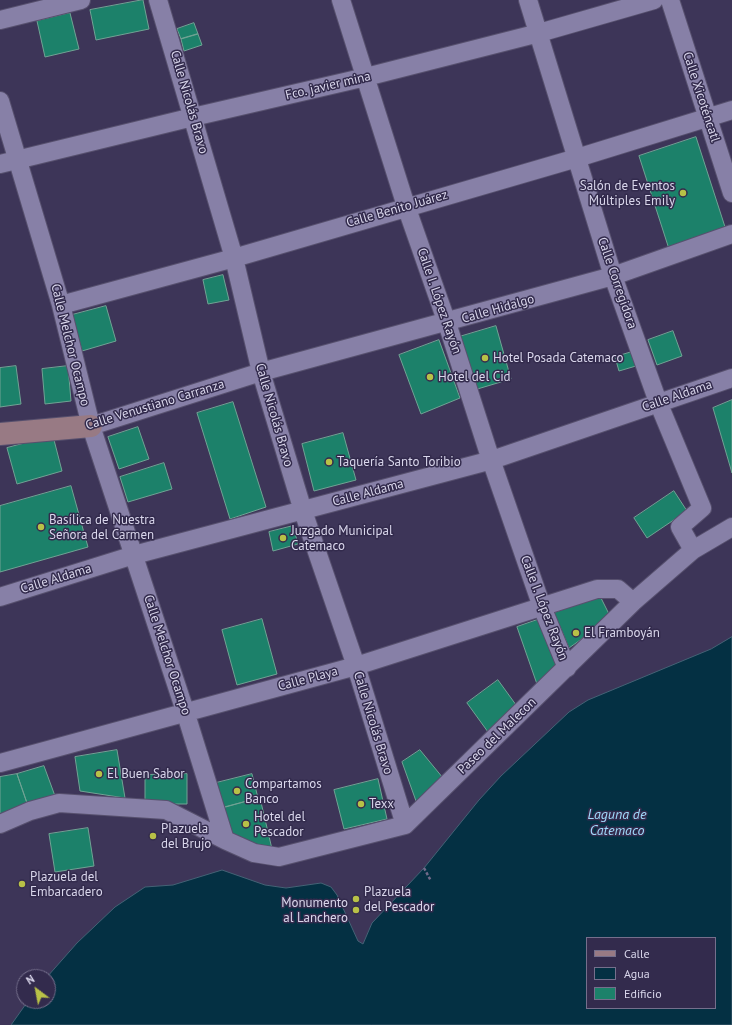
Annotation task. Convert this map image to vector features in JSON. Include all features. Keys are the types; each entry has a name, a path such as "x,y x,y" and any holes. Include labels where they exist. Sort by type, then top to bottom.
{"street":[{"path":"0,20 81,0"},
{"name":"Calle Nicolás Bravo","path":"158,0 234,258 261,372 302,511 356,666 405,825"},
{"name":"Calle I. López Rayón","path":"341,0 406,206 447,323 542,607 567,668"},
{"name":"Calle Corregidora","path":"528,0 613,276 658,402 702,508 680,527 693,550"},
{"name":"Fco. javier mina","path":"0,164 366,77 539,34 654,0"},
{"name":"Calle Xicoténcatl","path":"670,0 732,193"},
{"name":"Calle Melchor Ocampo","path":"0,101 61,305 90,426 185,711 225,840"},
{"name":"Calle Benito Juárez","path":"61,305 234,258 406,206 577,158 732,110"},
{"name":"Calle Hidalgo","path":"261,372 447,323 613,276 732,234"},
{"name":"Calle Venustiano Carranza","path":"0,434 90,426 261,372"},
{"name":"Calle Aldama","path":"0,597 134,555 492,460 658,402 732,378"},
{"name":"Paseo del Malecon","path":"0,824 30,811 59,803 166,810 254,853 279,857 405,825 633,602 693,550 732,526"},
{"name":"Calle Playa","path":"0,763 185,711 356,666 597,589 618,589 633,602"}],"path":[{"path":"424,868 431,881"}],"water":[{"name":"Laguna de Catemaco","path":"732,637 732,1025 11,1025 22,1009 56,1009 56,969 54,969 77,943 115,907 145,887 173,885 222,870 265,885 286,888 321,883 331,887 337,895 358,941 363,944 372,923 424,868 479,800 501,776 569,712 588,700 711,649"}],"building":[{"path":"143,0 149,29 96,40 90,10"},
{"path":"70,13 79,49 45,57 37,21"},
{"path":"194,23 198,34 181,39 177,29"},
{"path":"198,34 202,45 184,51 181,39"},
{"name":"Salón de Eventos Múltiples Emily","path":"696,137 726,230 669,249 639,156"},
{"path":"223,275 229,300 208,304 203,280"},
{"path":"106,306 116,341 82,351 72,315"},
{"name":"Hotel Posada Catemaco","path":"496,326 511,379 474,390 459,337"},
{"path":"673,331 682,356 657,365 648,340"},
{"name":"Hotel del Cid","path":"439,340 460,398 421,414 399,355"},
{"path":"632,352 636,366 619,371 615,357"},
{"path":"16,366 21,404 0,407 0,368"},
{"path":"68,366 71,401 45,404 42,369"},
{"path":"732,400 732,473 713,408"},
{"path":"233,402 266,507 230,519 197,413"},
{"path":"138,427 149,459 119,469 108,437"},
{"name":"Taquería Santo Toribio","path":"343,433 356,480 314,491 302,444"},
{"path":"53,436 62,471 17,484 7,448"},
{"path":"164,463 172,489 128,502 120,477"},
{"name":"Basílica de Nuestra Señora del Carmen","path":"71,486 88,547 0,572 0,506"},
{"path":"674,491 687,511 647,538 634,518"},
{"name":"Juzgado Municipal Catemaco","path":"293,526 298,544 273,551 269,532"},
{"name":"El Framboyán","path":"600,596 611,618 569,648 554,613"},
{"path":"543,618 559,665 538,687 517,627"},
{"path":"262,619 277,674 237,685 222,630"},
{"path":"498,680 519,709 488,732 467,703"},
{"name":"El Buen Sabor","path":"117,750 125,798 80,791 75,757"},
{"path":"420,750 443,778 416,801 402,762"},
{"path":"44,766 55,796 28,806 17,774"},
{"path":"17,774 28,806 0,818 0,777"},
{"path":"187,774 187,804 145,804 145,775"},
{"name":"Compartamos Banco","path":"252,774 258,798 222,808 216,783"},
{"name":"Texx","path":"378,779 387,819 344,829 334,790"},
{"name":"Hotel del Pescador","path":"260,798 272,849 230,840 222,808"},
{"path":"88,828 94,866 55,872 49,834"}],"place":[{"name":"Salón de Eventos Múltiples Emily","path":"683,193"},
{"name":"Hotel Posada Catemaco","path":"485,358"},
{"name":"Hotel del Cid","path":"430,377"},
{"name":"Taquería Santo Toribio","path":"329,462"},
{"name":"Basílica de Nuestra Señora del Carmen","path":"41,527"},
{"name":"Juzgado Municipal Catemaco","path":"283,538"},
{"name":"El Framboyán","path":"576,633"},
{"name":"El Buen Sabor","path":"99,774"},
{"name":"Compartamos Banco","path":"237,791"},
{"name":"Texx","path":"361,804"},
{"name":"Hotel del Pescador","path":"246,824"},
{"name":"Plazuela del Brujo","path":"153,836"},
{"name":"Plazuela del Embarcadero","path":"22,884"},
{"name":"Plazuela del Pescador","path":"356,899"},
{"name":"Monumento al Lanchero","path":"356,910"}]}
